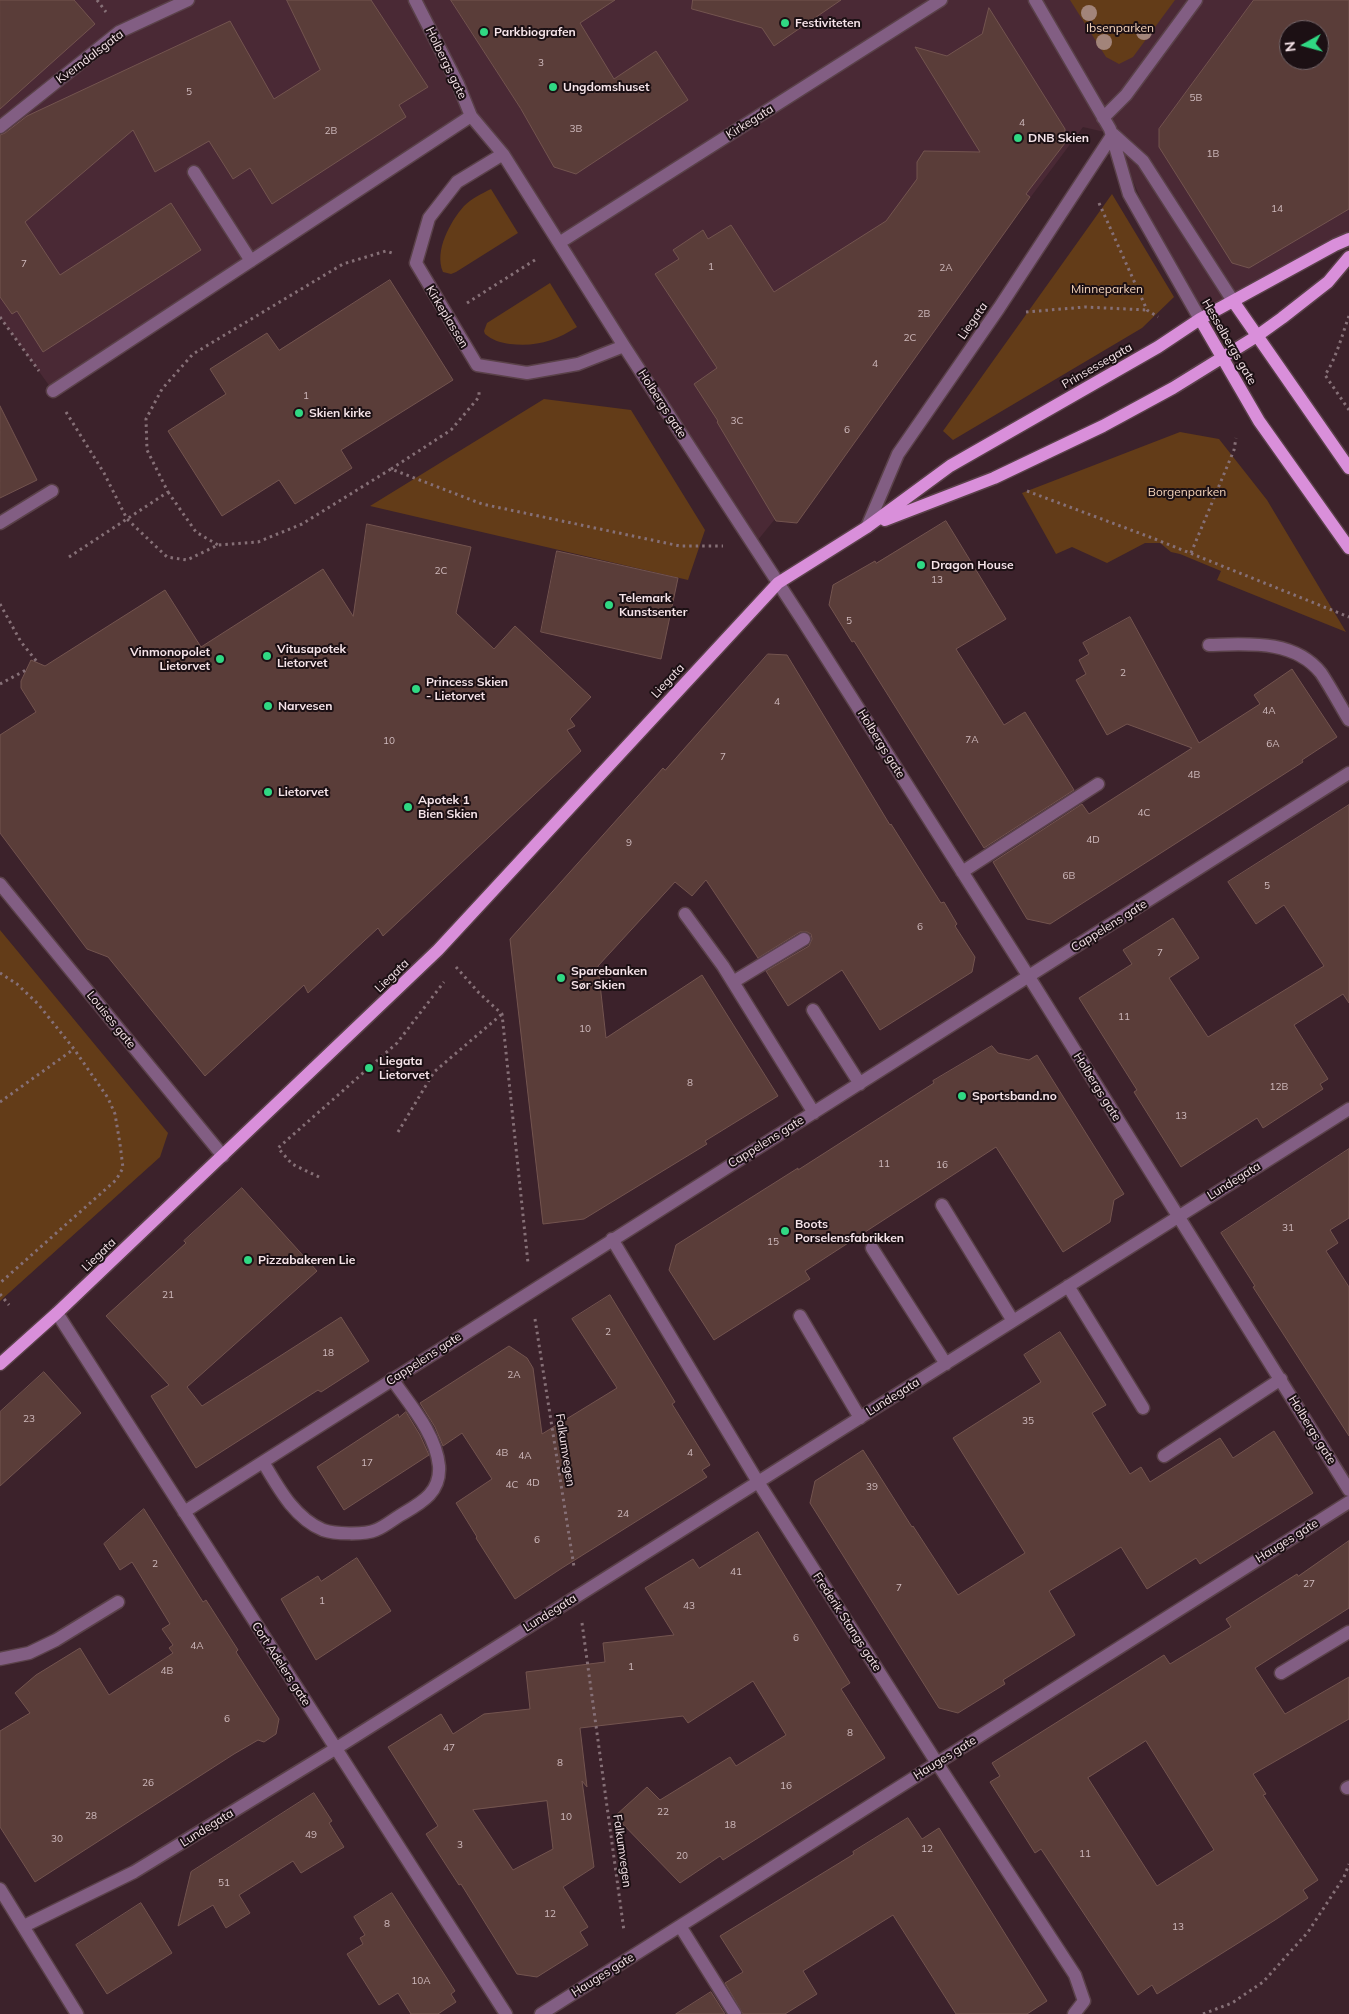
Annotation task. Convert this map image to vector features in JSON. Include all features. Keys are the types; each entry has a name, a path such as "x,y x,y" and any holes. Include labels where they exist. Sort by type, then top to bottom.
{"main road":[{"name":"Prinsessegata","path":"778,583 867,528 950,466 1158,347 1200,319 1349,239"},
{"name":"Prinsessegata","path":"867,528 994,478 1111,422 1173,388 1257,336 1328,282 1349,257"},
{"name":"Hesselbergs gate","path":"1233,301 1349,468"},
{"name":"Hesselbergs gate","path":"1200,319 1258,421 1349,548"},
{"name":"Liegata","path":"0,1364 57,1314 438,950 778,583"}],"street":[{"name":"Kverndalsgata","path":"0,127 119,32 188,0"},
{"name":"Holbergs gate","path":"415,0 458,84 471,116 503,154 624,346 778,583 1029,977 1349,1490"},
{"name":"Kirkegata","path":"559,243 941,0"},
{"name":"Hesselbergs gate","path":"1035,0 1112,134 1129,194 1200,319"},
{"path":"1103,118 1126,95 1196,0"},
{"path":"53,391 471,116"},
{"name":"Hesselbergs gate","path":"1112,134 1143,161 1233,301"},
{"name":"Liegata","path":"867,528 898,454 999,308 1112,134"},
{"path":"416,263 429,218 458,182 503,154"},
{"path":"194,172 251,261"},
{"name":"Kirkeplassen","path":"416,263 477,365"},
{"path":"477,365 527,373 578,364 624,346"},
{"path":"0,523 52,491"},
{"path":"1209,645 1252,644 1281,648 1299,655 1320,672 1349,720"},
{"name":"Cappelens gate","path":"184,1512 531,1290 860,1084 1349,773"},
{"path":"962,872 1098,784"},
{"name":"Louises gate","path":"0,884 223,1156"},
{"path":"685,914 733,982 814,1113"},
{"path":"733,982 804,939"},
{"path":"813,1010 860,1084"},
{"name":"Lundegata","path":"24,1926 134,1872 336,1748 1349,1109"},
{"path":"942,1205 1013,1321"},
{"name":"Frederik Stangs gate","path":"612,1240 758,1482 1075,1975 1084,2002 1074,2014"},
{"path":"872,1248 946,1364"},
{"path":"1068,1286 1142,1408"},
{"name":"Cort Adelers gate","path":"57,1314 506,2014"},
{"path":"800,1316 860,1418"},
{"path":"263,1462 282,1494 307,1521 324,1530 348,1533 374,1531 427,1500 435,1488 439,1468 435,1450 421,1421 392,1379"},
{"path":"1164,1456 1281,1379"},
{"name":"Hauges gate","path":"541,2014 1349,1502"},
{"path":"0,1659 29,1653 56,1640 118,1602"},
{"path":"1281,1673 1349,1632"},
{"path":"1,1891 77,2014"},
{"path":"680,1926 735,2014"}],"path":[{"path":"1099,203 1148,310 1160,319"},
{"path":"218,545 196,532 168,492 148,450 146,419 162,390 193,354 344,264 386,251 416,263"},
{"path":"447,316 534,260"},
{"path":"1019,313 1085,307 1148,310"},
{"path":"1349,316 1336,348 1334,364 1325,376 1349,410"},
{"path":"0,317 53,391 104,473 127,519 167,557 186,560 218,545 258,542 302,524 452,430 479,397 477,365"},
{"path":"1191,553 1234,450 1236,438"},
{"path":"391,469 482,504 680,546 724,546"},
{"path":"994,478 1349,616"},
{"path":"69,557 168,492"},
{"path":"0,604 22,642 38,663"},
{"path":"0,684 26,670"},
{"path":"398,1132 434,1072 502,1014 479,993 452,963"},
{"path":"0,973 17,984 38,1004 74,1049 108,1098 115,1114 122,1168 116,1180 0,1283"},
{"path":"320,1177 292,1164 278,1148 397,1042 450,976"},
{"name":"Falkumvegen","path":"502,1014 531,1290 579,1595 628,1959"},
{"path":"0,1102 74,1049"},
{"path":"0,1294 9,1305"},
{"path":"1203,2014 1232,2003 1264,1982 1308,1932 1344,1877 1349,1864"},
{"path":"1344,1877 1349,1874"}],"shaded area":[{"path":"0,0 1349,0 1349,237 1200,319 1170,268 1113,134 1083,127 956,297 753,546 471,116 53,391 0,317"}],"green space":[{"name":"Ibsenparken","path":"1070,0 1175,0 1133,57 1119,64 1106,57"},
{"path":"491,189 518,233 456,272 451,274 443,272 441,264 442,246 449,228 467,203"},
{"name":"Minneparken","path":"1112,194 1174,297 1142,328 953,440 943,431"},
{"path":"550,283 577,327 545,342 528,345 503,343 485,334 484,331 487,323"},
{"path":"544,399 631,410 705,530 688,580 370,506"},
{"name":"Borgenparken","path":"1180,432 1219,439 1267,500 1346,632 1217,580 1221,571 1171,552 1160,543 1145,543 1107,563 1072,547 1056,554 1022,493"},
{"path":"0,930 168,1133 160,1157 0,1301"}],"building":[{"path":"0,0 74,0 95,24 0,109"},
{"path":"287,0 371,0 428,87 399,105 406,117 272,204 250,168 233,179 209,141 155,172 133,130 25,222 60,275 171,203 201,250 43,352 17,311 12,314 0,297 0,135 27,116 230,21 274,99 320,70"},
{"name":"Ungdomshuset","path":"451,0 615,0 580,23 614,79 656,51 688,100 576,174 554,167 521,109"},
{"name":"Festiviteten","path":"693,0 841,0 774,46 762,28 692,9"},
{"path":"1254,0 1349,0 1349,209 1249,268 1232,263 1159,147 1159,129"},
{"path":"989,8 1065,129 1065,143 1026,194 1030,197 797,523 776,521 718,421 694,384 717,368 655,274 679,259 673,250 703,230 708,239 731,225 774,292 886,221 917,179 917,162 924,151 980,152 915,47 947,56 982,34"},
{"name":"Skien kirke","path":"390,280 453,380 341,450 352,468 295,504 279,480 222,516 168,431 226,394 210,369 267,333 279,350"},
{"path":"0,406 37,480 0,498"},
{"path":"946,521 1006,619 956,649 1004,725 1025,712 1074,790 984,848 854,641 852,642 829,605 833,585 875,561 876,563"},
{"name":"Lietorvet","path":"367,524 471,547 456,613 494,649 515,626 591,697 570,719 575,726 567,730 581,751 383,936 378,928 308,993 304,985 205,1076 108,957 87,949 0,833 0,735 36,712 21,688 21,681 31,660 45,666 165,590 201,647 323,569 353,616"},
{"name":"Telemark Kunstsenter","path":"557,551 678,578 661,659 541,632"},
{"path":"1130,617 1199,743 1260,704 1254,695 1292,669 1337,737 1302,760 1303,762 1050,924 1027,919 993,862 1082,804 1089,814 1192,748 1127,724 1107,735 1076,680 1086,674 1079,660 1089,654 1083,643"},
{"path":"768,654 787,655 890,825 941,903 944,902 957,924 955,926 975,957 972,972 880,1030 842,970 788,1006 766,971 809,946 812,939 811,934 800,932 758,958 706,880 692,896 675,882 598,966 606,1038 702,975 778,1096 705,1141 707,1144 584,1219 543,1224 510,939"},
{"path":"1349,805 1349,1003 1343,994 1294,1025 1328,1079 1320,1084 1323,1089 1263,1128 1257,1118 1181,1167 1134,1092 1137,1090 1079,998 1132,964 1123,950 1173,918 1199,958 1169,978 1208,1037 1324,966 1284,905 1256,924 1228,882"},
{"path":"992,1046 998,1053 1029,1060 1037,1055 1124,1194 1114,1200 1110,1222 1063,1252 996,1147 805,1271 810,1279 714,1340 669,1270 676,1245 798,1168 798,1170 934,1083 933,1081"},
{"path":"1349,1149 1349,1218 1330,1230 1338,1243 1326,1251 1349,1287 1349,1436 1253,1287 1255,1286 1221,1233"},
{"path":"242,1188 317,1271 187,1387 202,1406 341,1317 369,1361 321,1392 318,1390 196,1468 151,1396 169,1385 106,1316 186,1243 184,1241"},
{"path":"610,1295 675,1402 672,1404 710,1465 702,1470 707,1477 515,1599 456,1503 492,1479 462,1433 443,1446 435,1427 420,1403 509,1346 527,1358 533,1368 542,1434 617,1388 572,1319"},
{"path":"1060,1332 1106,1405 1092,1413 1130,1474 1141,1467 1150,1482 1220,1438 1233,1458 1274,1431 1313,1493 1200,1564 1196,1558 1147,1589 1121,1547 1049,1591 1075,1635 1003,1680 1005,1684 958,1713 939,1708 810,1503 815,1481 863,1450 958,1595 1025,1553 953,1438 1041,1382 1024,1355"},
{"path":"44,1372 81,1413 0,1486 0,1412"},
{"path":"406,1412 429,1455 344,1510 317,1467 398,1414 399,1417"},
{"path":"144,1509 203,1602 206,1600 238,1650 236,1652 279,1719 276,1734 264,1742 258,1740 234,1754 35,1882 0,1827 0,1731 30,1713 15,1693 36,1675 80,1648 109,1695 173,1653 169,1648 173,1645 162,1629 170,1624 132,1562 120,1570 104,1544"},
{"path":"758,1532 850,1683 841,1689 885,1758 723,1860 720,1856 680,1883 615,1816 647,1787 660,1800 730,1757 736,1766 786,1735 753,1681 688,1723 683,1716 580,1728 587,1787 582,1781 594,1867 563,1887 588,1927 580,1932 588,1945 537,1977 517,1974 461,1884 459,1885 426,1834 438,1826 388,1747 441,1714 453,1734 484,1714 530,1709 526,1672 605,1662 603,1643 674,1635 645,1588 693,1559 699,1568","holes":["547,1801 553,1849 513,1870 473,1810"]},
{"path":"1349,1541 1349,1608 1255,1668 1285,1714 1349,1677 1349,1719 1253,1774 1266,1794 1263,1795 1318,1880 1303,1890 1308,1898 1275,1920 1157,1994 1152,1985 1138,1995 1041,1849 1035,1853 990,1782 1000,1776 992,1763 1164,1655 1170,1664 1231,1627 1226,1619 1297,1574 1298,1576","holes":["1146,1741 1214,1850 1157,1886 1088,1778"]},
{"path":"357,1558 391,1611 316,1660 281,1599 318,1576 321,1581"},
{"path":"314,1793 332,1821 329,1823 344,1847 301,1873 293,1861 239,1895 250,1913 226,1928 213,1905 178,1926 191,1872"},
{"path":"908,1818 922,1839 939,1828 1047,2001 1027,2014 956,2014 893,1915 803,1971 817,1994 785,2014 743,2014 725,1983 743,1972 720,1936 854,1854 853,1852"},
{"path":"392,1893 455,1991 451,1994 456,2002 438,2014 411,2014 398,1993 379,2005 347,1954 363,1944 360,1938 365,1935 354,1917"},
{"path":"141,1903 172,1953 107,1994 76,1945"},
{"path":"711,1992 725,2014 676,2014"}],"place":[{"name":"Festiviteten","path":"785,23"},
{"name":"Parkbiografen","path":"484,32"},
{"name":"Ungdomshuset","path":"553,87"},
{"name":"DNB Skien","path":"1018,138"},
{"name":"Skien kirke","path":"299,413"},
{"name":"Dragon House","path":"921,565"},
{"name":"Telemark Kunstsenter","path":"609,605"},
{"name":"Vitusapotek Lietorvet","path":"267,656"},
{"name":"Vinmonopolet Lietorvet","path":"220,659"},
{"name":"Princess Skien - Lietorvet","path":"416,689"},
{"name":"Narvesen","path":"268,706"},
{"name":"Lietorvet","path":"268,792"},
{"name":"Apotek 1 Bien Skien","path":"408,807"},
{"name":"Sparebanken Sør Skien","path":"561,978"},
{"name":"Liegata Lietorvet","path":"369,1068"},
{"name":"Sportsband.no","path":"962,1096"},
{"name":"Boots Porselensfabrikken","path":"785,1231"},
{"name":"Pizzabakeren Lie","path":"248,1260"}]}
